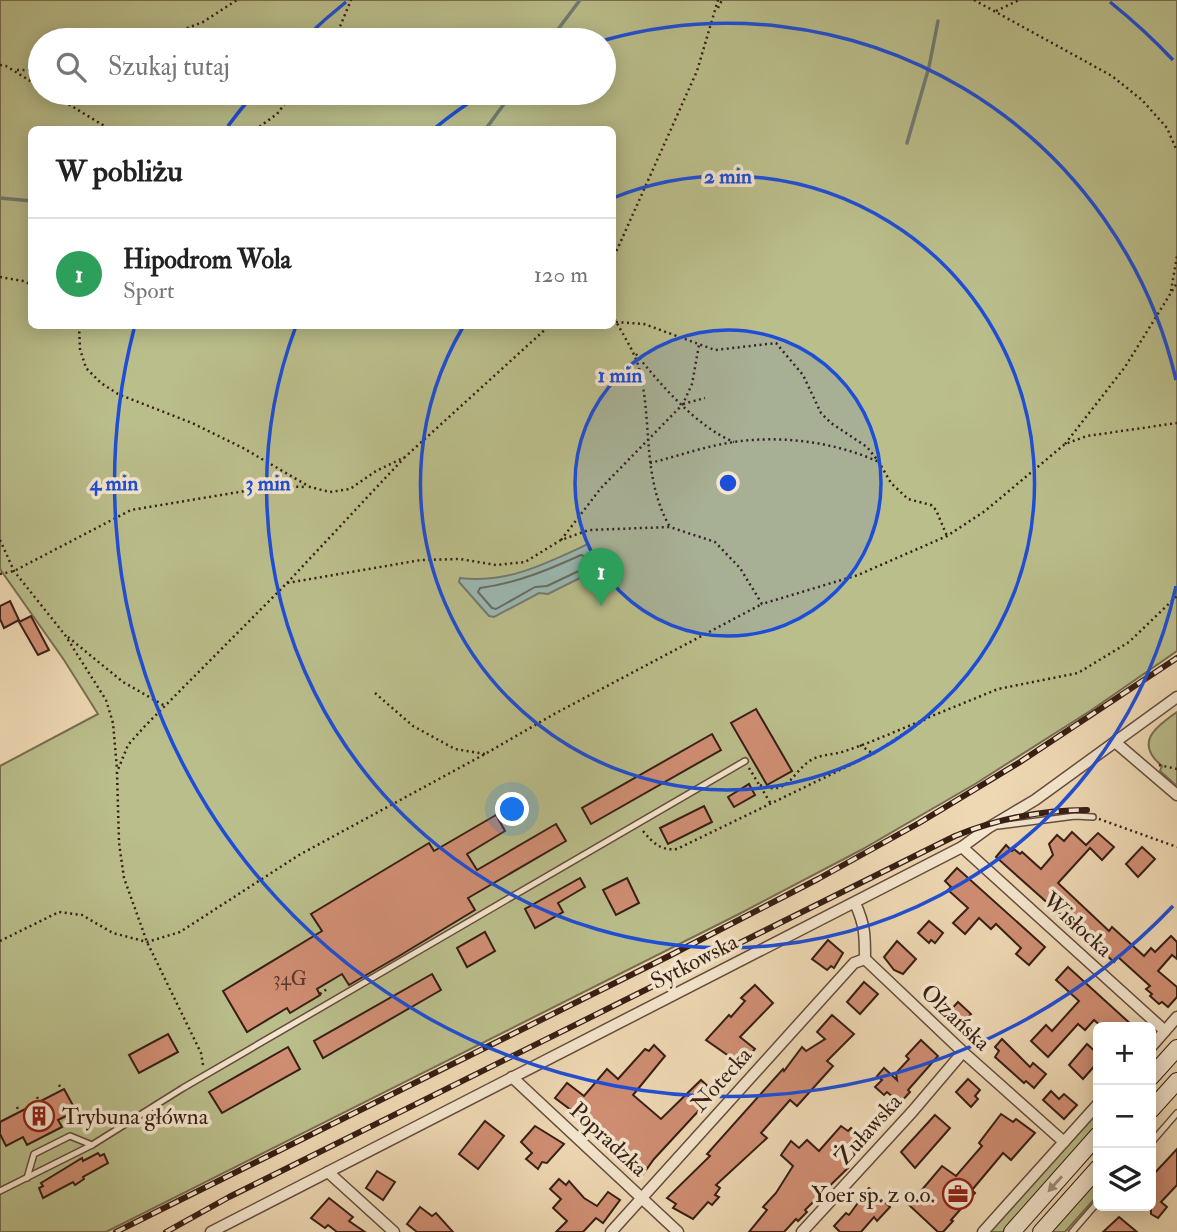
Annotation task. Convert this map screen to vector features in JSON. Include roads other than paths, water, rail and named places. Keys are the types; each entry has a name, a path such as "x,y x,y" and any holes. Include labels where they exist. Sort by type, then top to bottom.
{"main road":[{"path":"1156,1071 1177,1048"},
{"path":"1156,1104 1177,1081"},
{"path":"1012,1232 1093,1142"},
{"path":"1041,1232 1093,1174"}],"street":[{"name":"Sytkowska","path":"211,1232 962,847 1035,800 1177,696"},
{"path":"1115,742 1177,795"},
{"name":"Wisłocka","path":"962,847 1165,1031"},
{"path":"855,903 864,922 865,959"},
{"name":"Olzańska","path":"865,959 963,1052 1064,1142"},
{"name":"Notecka","path":"611,1232 854,963 865,959"},
{"path":"1156,1041 1177,1017"},
{"name":"Żuławska","path":"802,1232 963,1052"},
{"name":"Popradzka","path":"512,1077 678,1232"},
{"path":"983,1232 1093,1110"},
{"path":"328,1172 394,1232"}],"lane":[{"path":"0,1191 92,1145 205,1076 745,761"},
{"path":"988,828 1075,816 1093,817"},
{"path":"1156,1137 1177,1113"},
{"path":"27,1178 34,1154 70,1136 92,1145"},
{"path":"1072,1232 1093,1208"}],"water":[{"path":"588,544 594,564 592,572 548,594 539,593 494,617 489,616 459,582 460,578 510,575"}],"waterway":[{"path":"559,28 580,0"},
{"path":"907,143 929,67 938,21"},
{"path":"488,126 503,105"},
{"path":"0,198 28,201"}],"railway":[{"path":"116,1232 818,879 919,823 1020,762 1177,658"},
{"path":"166,1232 229,1197 955,836 1020,817 1087,810"}],"place":[{"name":"Hipodrom Wola","path":"601,606"},
{"name":"Trybuna główna","path":"39,1116"},
{"name":"Yoer sp. z o.o.","path":"958,1194"}]}
